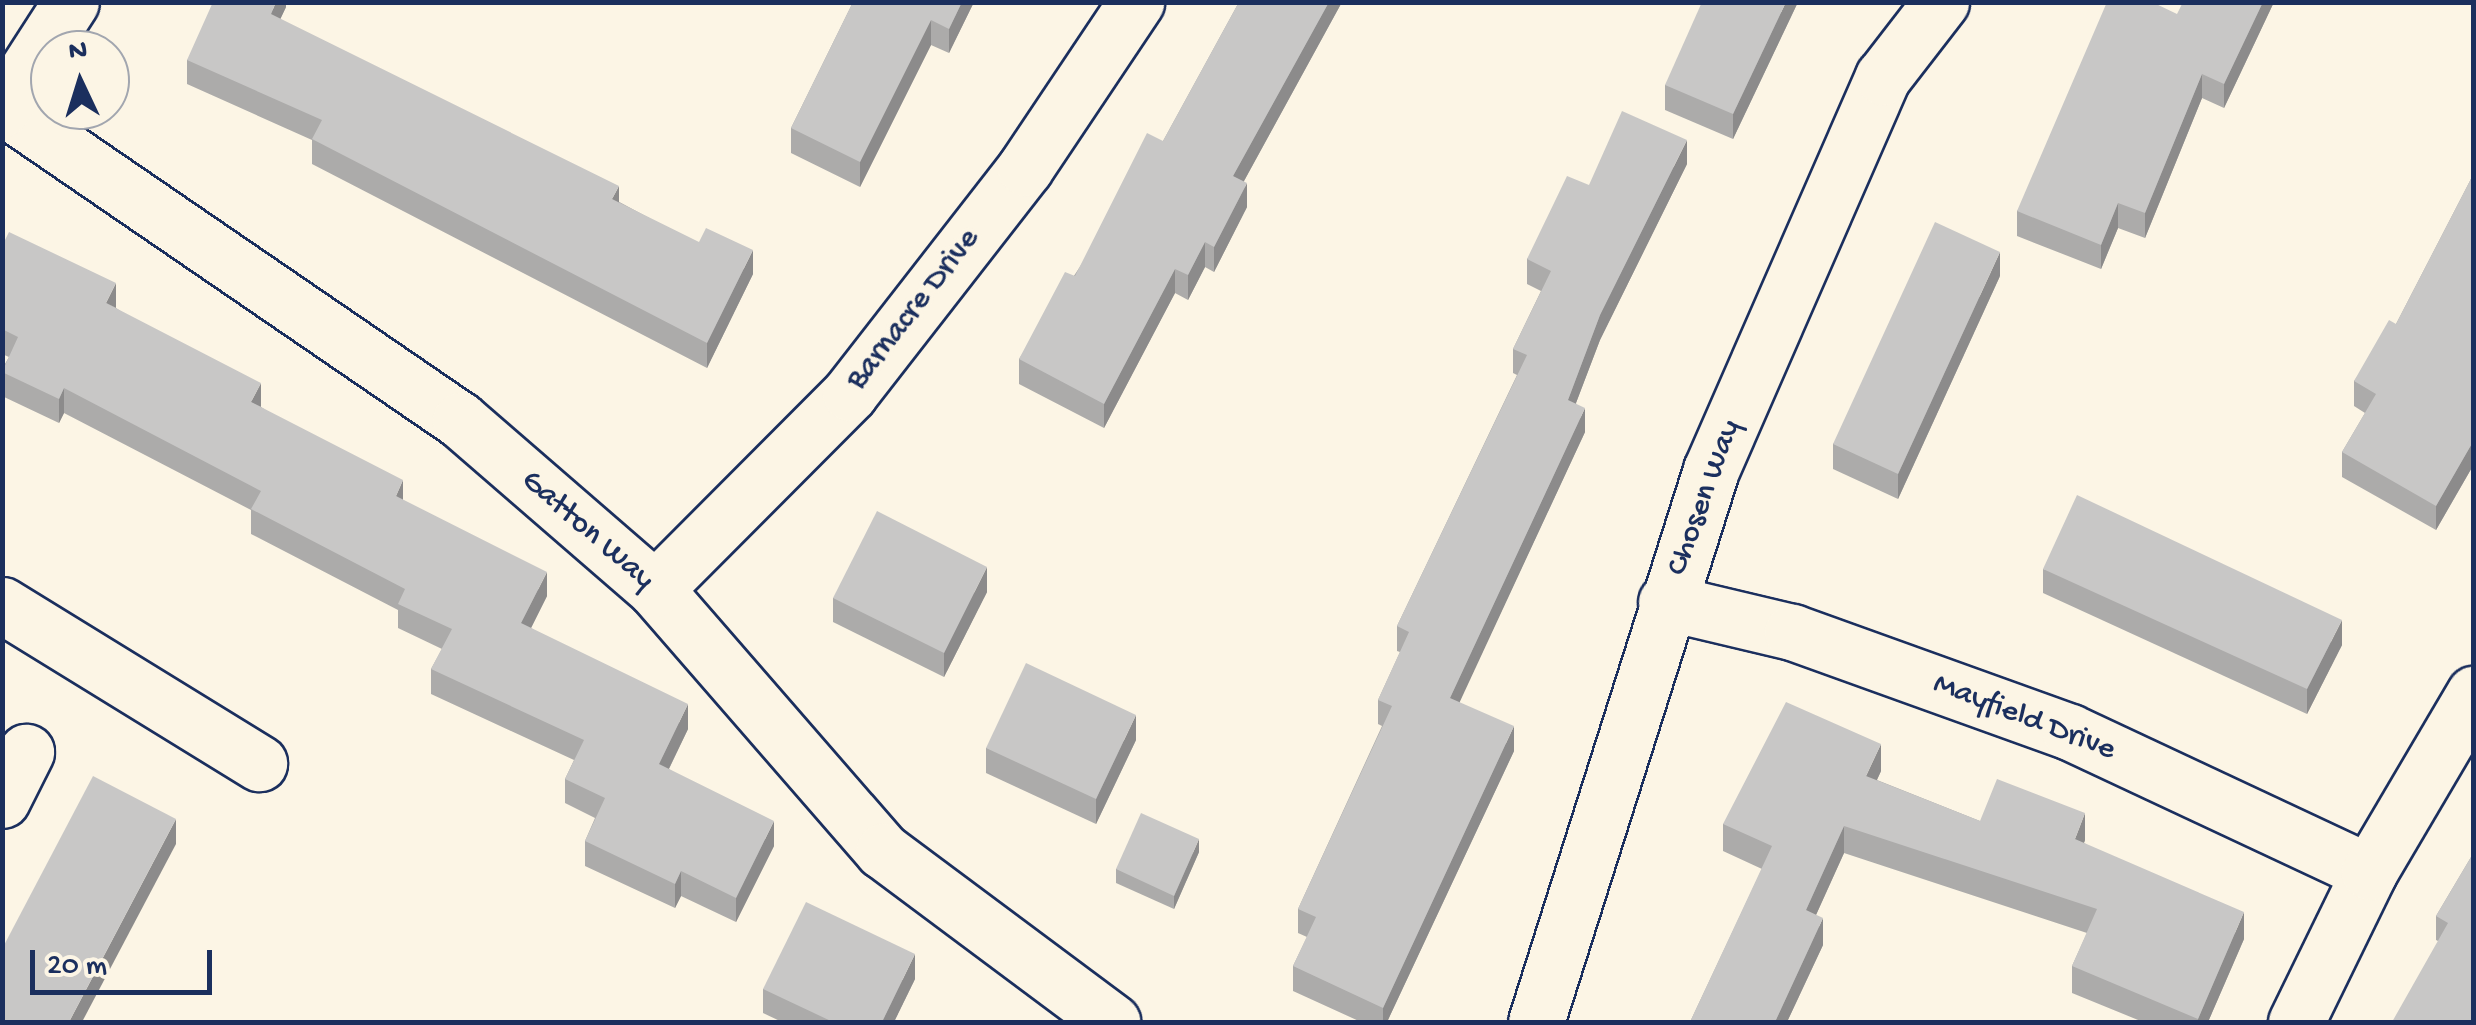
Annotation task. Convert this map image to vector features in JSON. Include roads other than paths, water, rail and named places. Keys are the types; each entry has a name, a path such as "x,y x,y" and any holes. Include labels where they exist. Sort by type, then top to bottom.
{"street":[{"path":"3,108 71,2"},
{"name":"Barnacre Drive","path":"655,589 850,394 1025,168 1136,2"},
{"name":"Chosen Way","path":"1536,1022 1666,602 1711,470 1882,78 1941,2"},
{"name":"Gatton Way","path":"3,108 460,420 655,589 884,851 1112,1022"},
{"name":"Mayfield Drive","path":"1666,602 1792,632 2070,732 2369,872"},
{"path":"2,605 259,763"},
{"path":"2296,1022 2369,872 2474,694"},
{"path":"2,800 26,752"}]}
